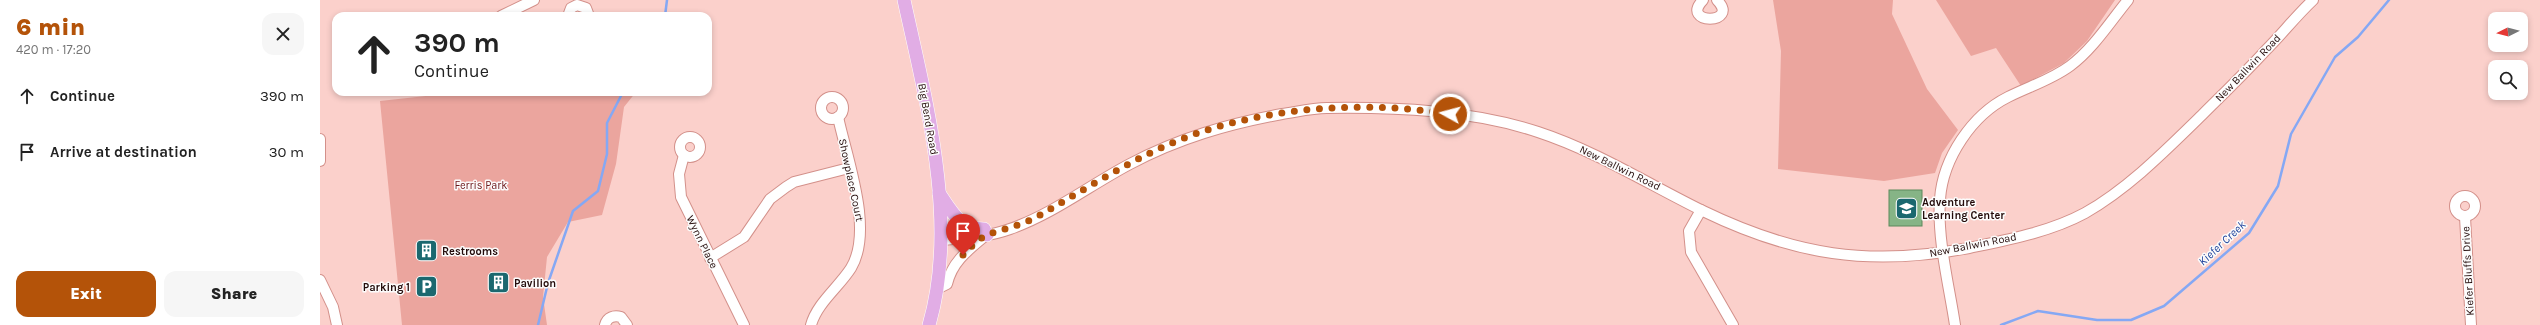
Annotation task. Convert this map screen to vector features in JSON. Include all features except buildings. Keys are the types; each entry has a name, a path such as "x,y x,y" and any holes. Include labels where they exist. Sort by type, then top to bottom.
{"main road":[{"name":"Big Bend Road","path":"904,0 932,130 942,240"},
{"path":"938,192 952,214 974,229 984,229 987,235"},
{"path":"930,325 938,288 942,240"}],"street":[{"path":"510,12 534,0"},
{"path":"564,0 570,12 577,5 583,6 588,12"},
{"path":"1698,2 1699,12 1703,18 1714,20 1721,12 1720,4 1717,0"},
{"path":"1955,325 1944,253 1940,200 1943,181 1963,138 1987,111 2009,97 2052,78 2072,65 2086,52 2128,0"},
{"name":"New Ballwin Road","path":"942,240 987,235 1010,229 1036,217 1130,163 1198,133 1234,123 1322,107 1437,112 1479,118 1535,130 1571,144 1701,210 1754,234 1802,249 1885,258 1944,253 2034,233 2061,224 2085,212 2113,194 2158,158 2266,50 2313,0"},
{"name":"Showplace Court","path":"811,325 820,308 850,268 860,240 860,213 838,117"},
{"path":"320,139 320,161"},
{"name":"Wynn Place","path":"684,155 679,174 681,197 744,325"},
{"path":"710,258 744,237 770,199 786,187 794,182 849,168"},
{"path":"1701,210 1689,231 1690,252 1733,325"},
{"name":"Kiefer Bluffs Drive","path":"2465,217 2471,325"},
{"path":"938,288 947,284 950,274 960,257 987,235"},
{"path":"320,280 333,307 337,325"},
{"path":"605,325 611,317 618,316 624,319 627,325"}],"green space":[{"path":"1773,0 1893,0 1892,14 1927,89 1958,130 1942,153 1935,173 1884,181 1778,169 1781,51"},
{"path":"1936,0 2115,0 2087,41 2064,63 2021,86 1996,48 1971,56"},
{"name":"Ferris Park","path":"426,96 633,96 624,107 616,164 602,215 568,222 547,257 543,297 547,325 402,325 380,101"}],"waterway":[{"path":"666,12 667,0"},
{"name":"Kiefer Creek","path":"2001,325 2038,311 2097,320 2131,320 2164,306 2249,233 2278,186 2291,134 2335,57 2358,37 2389,0"},
{"path":"538,325 548,283 573,211 598,191 607,154 607,123 621,96"}],"place":[{"name":"Adventure Learning Center","path":"1906,208"},
{"name":"Restrooms","path":"426,251"},
{"name":"Pavilion","path":"499,283"},
{"name":"Parking 1","path":"426,287"}],"route":[{"path":"963,255 987,235 1010,229 1036,217 1130,163 1198,133 1234,123 1322,107 1437,112 1450,114"}]}
